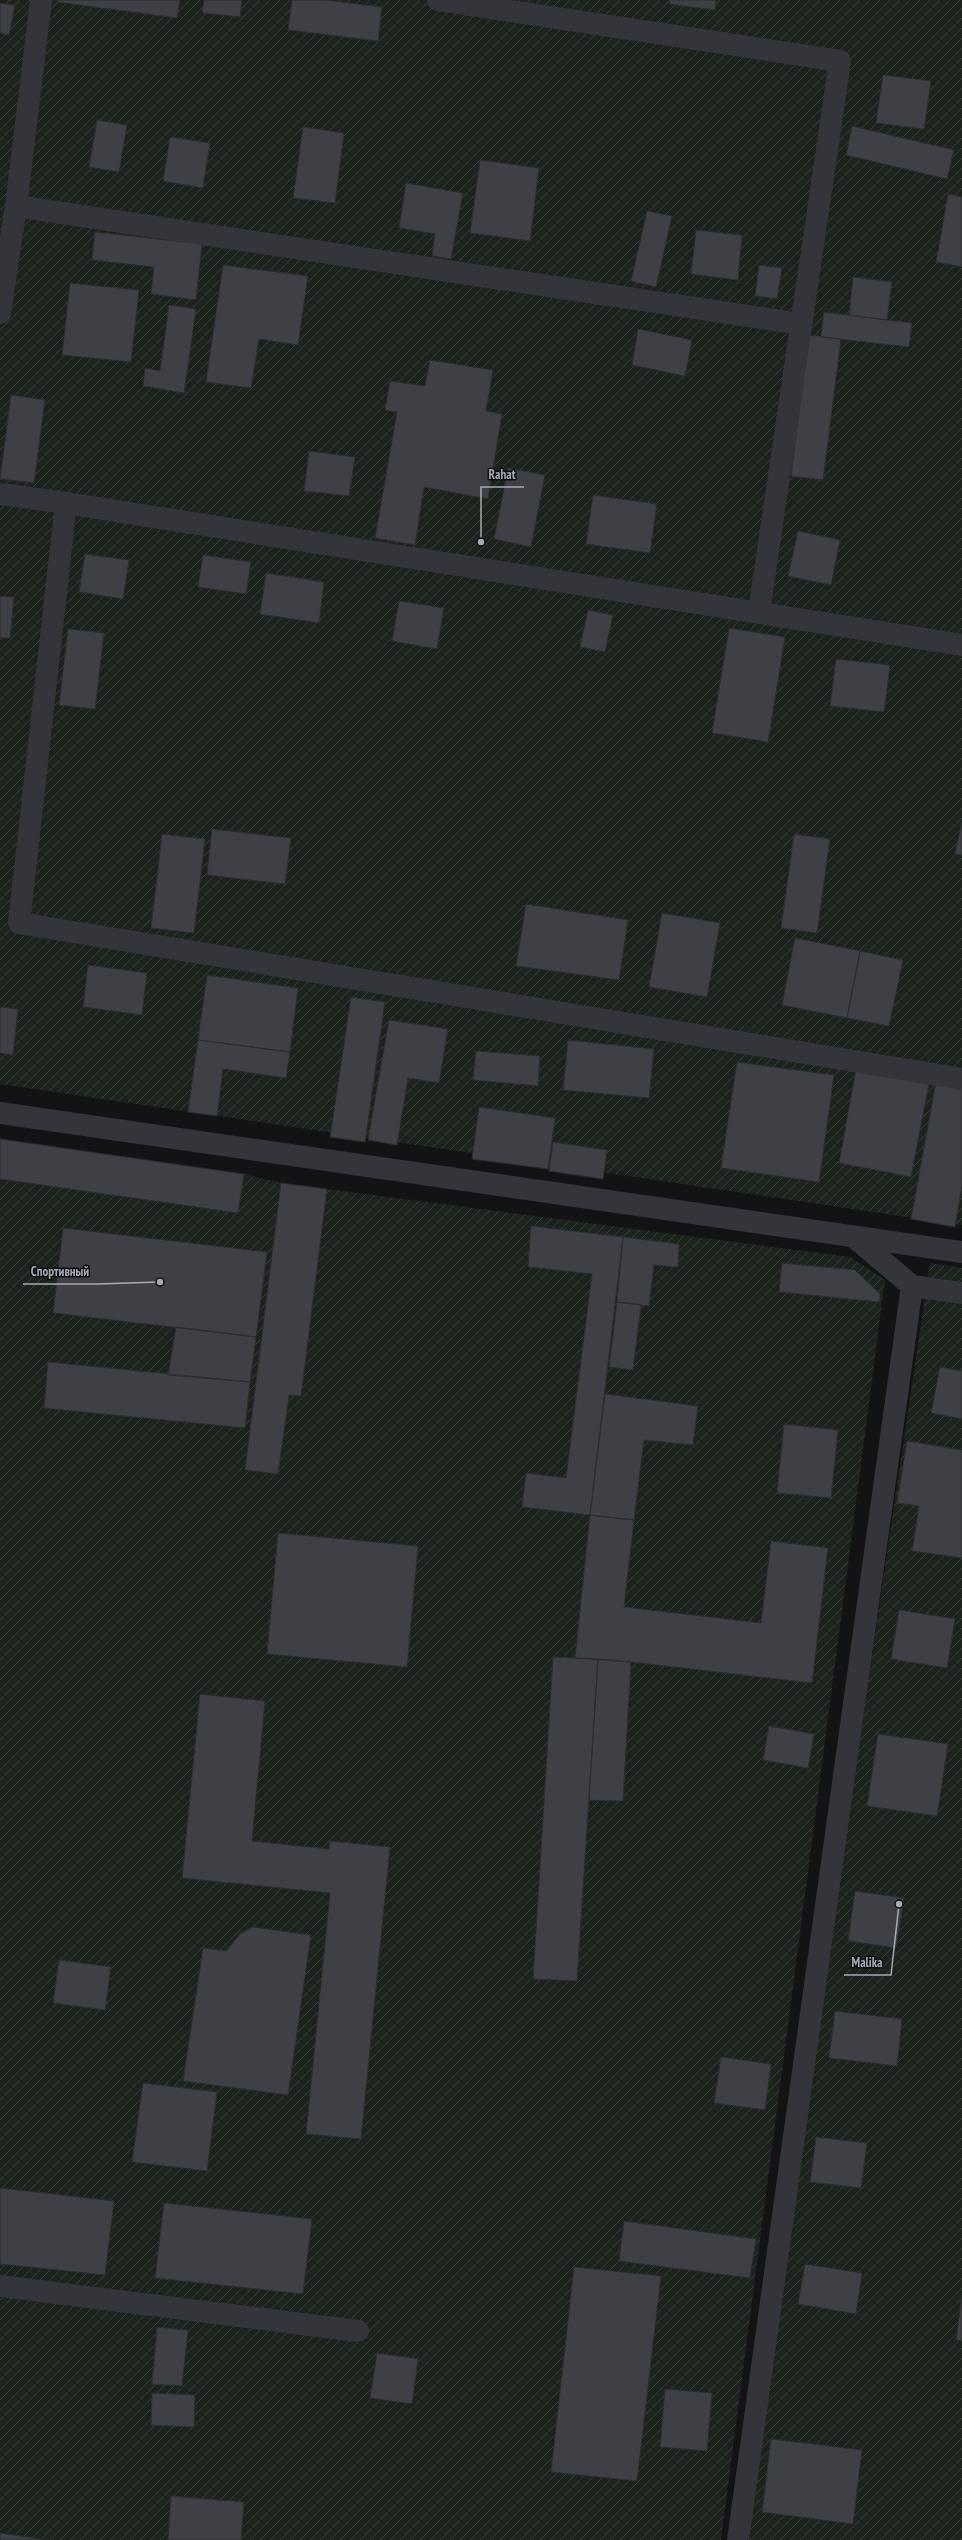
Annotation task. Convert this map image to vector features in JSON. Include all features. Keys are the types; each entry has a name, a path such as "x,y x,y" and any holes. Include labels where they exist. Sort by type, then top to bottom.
{"street":[{"path":"0,313 16,206 40,0"},
{"path":"438,0 840,61 759,612"},
{"path":"16,206 801,324"},
{"path":"0,494 66,503 962,645"},
{"path":"66,503 19,923 962,1079"},
{"path":"0,1113 962,1252"},
{"path":"854,1237 912,1286 962,1293"},
{"path":"738,2540 912,1286"},
{"path":"0,2286 358,2331"}],"shaded area":[{"path":"0,0 962,0 962,1225 0,1084"},
{"path":"0,1139 244,1174 281,1183 850,1257 885,1280 721,2540 0,2540"},
{"path":"930,1263 962,1268 962,2540 741,2540"}],"building":[{"path":"57,0 180,0 177,18 57,2"},
{"path":"204,0 242,0 240,17 202,13"},
{"path":"292,0 325,0 382,7 378,41 288,30"},
{"path":"670,0 716,0 715,10 669,4"},
{"path":"0,3 15,5 9,35 0,33"},
{"path":"883,75 931,81 924,129 876,123"},
{"path":"97,120 127,125 119,172 89,167"},
{"path":"852,126 954,150 947,179 846,155"},
{"path":"303,127 344,133 335,203 293,198"},
{"path":"170,137 210,143 203,188 163,181"},
{"path":"480,160 539,168 530,241 470,233"},
{"path":"406,183 463,193 451,259 432,256 435,234 399,228"},
{"path":"948,194 962,197 962,267 936,262"},
{"path":"647,211 672,216 656,287 631,281"},
{"path":"696,230 742,235 738,280 691,274"},
{"path":"95,232 202,244 196,300 151,294 154,267 92,260"},
{"path":"223,265 308,276 298,345 259,339 251,388 206,382"},
{"path":"759,265 782,268 777,299 755,296"},
{"path":"853,277 892,282 887,320 849,315"},
{"path":"70,283 139,290 131,362 62,355"},
{"path":"169,305 196,309 184,393 143,386 145,368 160,371"},
{"path":"824,312 912,323 909,347 821,337"},
{"path":"638,329 692,340 685,376 632,365"},
{"path":"808,335 841,339 823,480 791,476"},
{"path":"430,360 493,370 486,411 502,414 488,499 424,487 415,545 375,538 397,412 385,410 390,381 425,386"},
{"path":"11,395 45,400 34,483 0,479"},
{"path":"309,451 355,457 349,496 304,491"},
{"path":"508,468 545,475 531,547 494,539"},
{"path":"593,495 657,504 650,553 586,544"},
{"path":"798,531 840,540 831,585 788,576"},
{"path":"85,554 129,560 123,599 79,592"},
{"path":"203,555 251,562 246,594 198,587"},
{"path":"266,573 324,582 319,623 260,614"},
{"path":"0,596 14,597 10,638 0,638"},
{"path":"399,601 444,608 437,649 392,641"},
{"path":"588,610 613,615 605,652 580,647"},
{"path":"729,628 785,637 768,742 712,733"},
{"path":"68,629 104,633 95,709 59,705"},
{"path":"836,659 890,665 884,712 830,706"},
{"path":"962,821 962,855 955,854"},
{"path":"212,829 291,838 285,884 207,875"},
{"path":"162,834 205,839 194,933 151,928"},
{"path":"794,834 830,839 817,933 781,928"},
{"path":"526,904 628,920 619,980 516,966"},
{"path":"662,913 720,923 707,997 649,987"},
{"path":"795,938 860,951 847,1018 782,1005"},
{"path":"860,951 903,960 889,1026 847,1018"},
{"path":"88,965 147,973 142,1015 83,1007"},
{"path":"207,975 298,988 290,1052 198,1040"},
{"path":"351,997 385,1002 365,1142 330,1137"},
{"path":"0,1007 18,1009 13,1055 0,1053"},
{"path":"389,1020 448,1029 439,1083 408,1078 397,1145 368,1140"},
{"path":"198,1040 290,1052 286,1078 223,1069 217,1116 188,1112"},
{"path":"568,1040 654,1049 649,1098 563,1090"},
{"path":"476,1051 540,1056 538,1086 473,1080"},
{"path":"737,1062 834,1075 819,1182 721,1168"},
{"path":"856,1069 929,1083 911,1177 839,1163"},
{"path":"937,1077 962,1081 962,1186 955,1227 911,1219"},
{"path":"479,1107 555,1118 548,1169 472,1159"},
{"path":"0,1139 244,1174 238,1213 0,1179"},
{"path":"553,1142 607,1150 603,1179 549,1171"},
{"path":"281,1183 327,1189 301,1396 289,1395 278,1474 245,1470"},
{"path":"531,1226 623,1237 590,1515 522,1507 526,1473 566,1478 592,1274 528,1267"},
{"path":"63,1228 267,1252 256,1337 53,1313"},
{"path":"623,1237 679,1244 678,1267 654,1265 649,1306 617,1302"},
{"path":"782,1263 855,1270 880,1294 879,1302 779,1292"},
{"path":"617,1302 641,1305 633,1370 609,1367"},
{"path":"176,1327 256,1337 250,1382 168,1375"},
{"path":"48,1362 250,1382 245,1428 44,1408"},
{"path":"940,1367 962,1371 962,1419 931,1413"},
{"path":"605,1394 698,1406 693,1445 644,1440 634,1520 590,1515"},
{"path":"784,1424 838,1430 831,1498 777,1493"},
{"path":"907,1441 962,1450 962,1558 912,1551 919,1506 897,1503"},
{"path":"590,1515 634,1520 624,1607 761,1623 771,1541 828,1548 812,1683 631,1662 575,1658"},
{"path":"278,1533 418,1546 407,1667 267,1654"},
{"path":"899,1610 955,1619 947,1668 891,1659"},
{"path":"553,1657 598,1659 577,1981 533,1979"},
{"path":"598,1659 631,1662 623,1801 589,1800"},
{"path":"200,1694 265,1701 252,1841 329,1849 330,1841 390,1847 361,2139 306,2134 330,1893 182,1878"},
{"path":"769,1726 814,1734 808,1768 763,1760"},
{"path":"878,1734 948,1744 937,1816 867,1806"},
{"path":"855,1891 904,1898 896,1948 848,1941"},
{"path":"253,1927 311,1935 288,2095 183,2081 203,1948 226,1951 241,1933"},
{"path":"59,1960 111,1967 105,2010 53,2003"},
{"path":"835,2011 902,2019 897,2066 829,2058"},
{"path":"721,2057 771,2064 765,2110 714,2103"},
{"path":"143,2083 217,2092 207,2171 132,2162"},
{"path":"816,2137 867,2143 861,2188 810,2182"},
{"path":"0,2188 114,2201 105,2275 0,2264"},
{"path":"164,2203 312,2219 303,2294 155,2278"},
{"path":"624,2221 756,2239 750,2278 619,2261"},
{"path":"805,2264 862,2273 856,2314 798,2304"},
{"path":"574,2267 661,2276 637,2481 551,2472"},
{"path":"962,2295 962,2341 956,2340"},
{"path":"157,2327 188,2330 182,2386 152,2384"},
{"path":"377,2353 418,2359 412,2404 370,2398"},
{"path":"665,2389 712,2393 707,2451 660,2447"},
{"path":"152,2393 195,2395 194,2427 151,2425"},
{"path":"771,2439 862,2450 853,2524 762,2512"},
{"path":"171,2496 244,2502 241,2540 168,2540"},
{"path":"0,2533 47,2540 0,2540"}],"place":[{"name":"Rahat","path":"481,542"},
{"name":"Спортивный","path":"160,1282"},
{"name":"Malika","path":"899,1904"}]}
